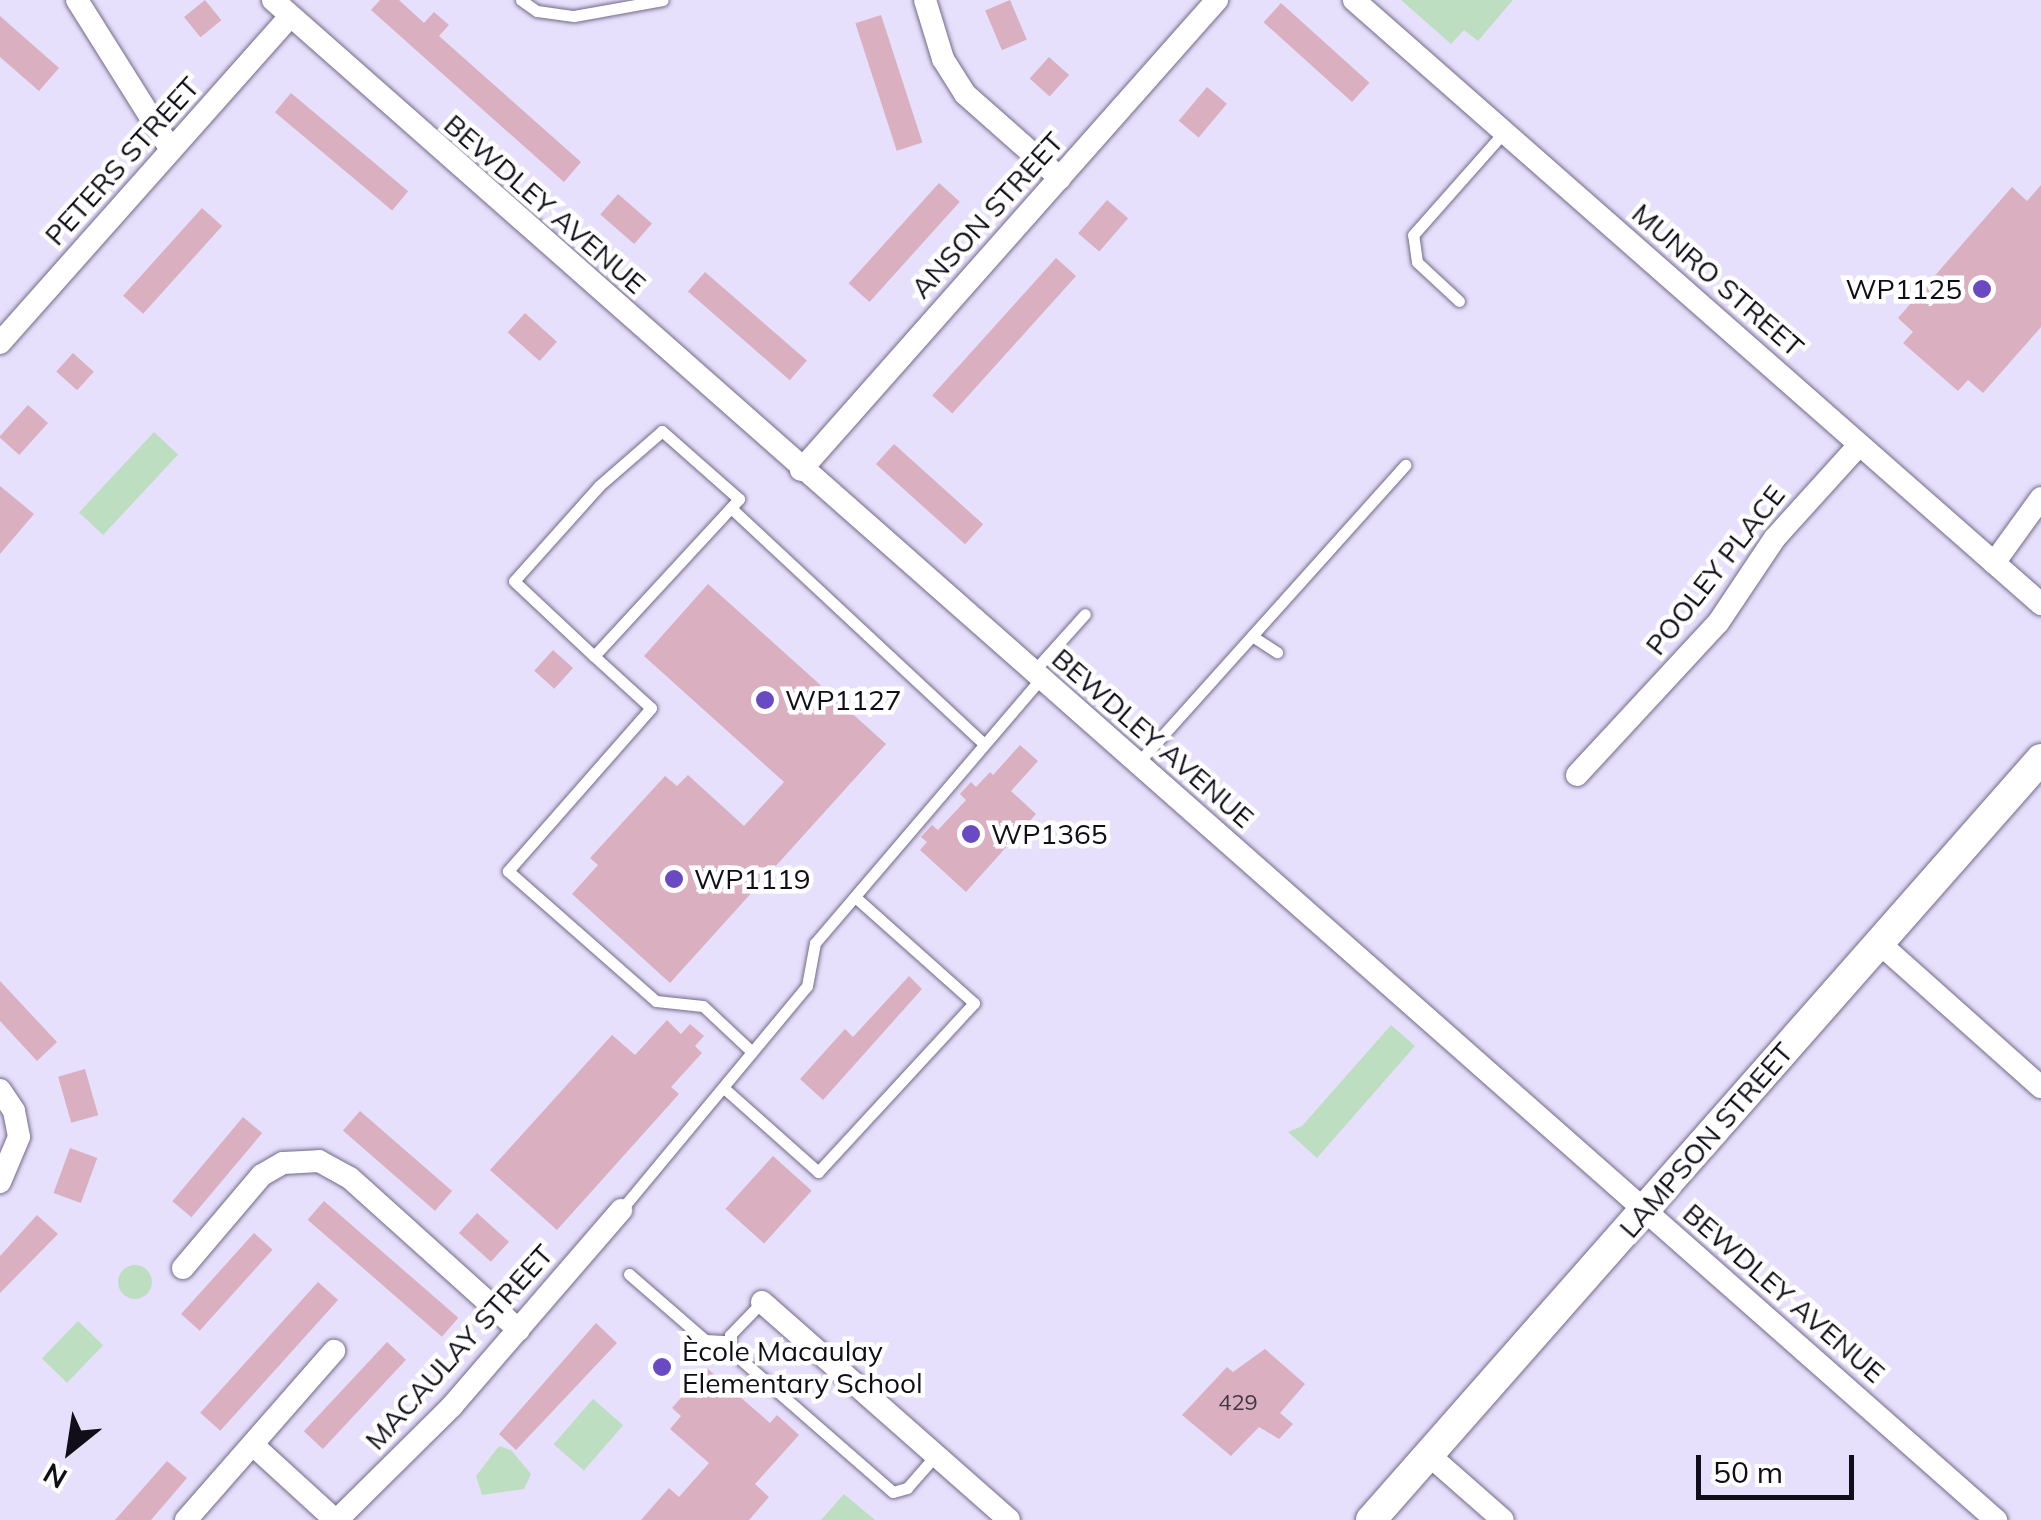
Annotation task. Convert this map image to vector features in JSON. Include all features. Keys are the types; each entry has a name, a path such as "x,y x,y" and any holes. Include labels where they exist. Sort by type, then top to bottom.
{"street":[{"path":"77,0 171,150"},
{"name":"BEWDLEY AVENUE","path":"272,0 1996,1520"},
{"path":"925,0 938,48 965,94 1060,178"},
{"name":"ANSON STREET","path":"801,470 1217,0"},
{"name":"MUNRO STREET","path":"1354,0 2041,604"},
{"name":"PETERS STREET","path":"0,343 289,18"},
{"name":"POOLEY PLACE","path":"1577,775 1718,623 1775,538 1858,444"},
{"path":"1994,564 2041,498"},
{"name":"LAMPSON STREET","path":"1371,1520 2041,759"},
{"path":"1878,942 2041,1087"},
{"path":"0,1090 14,1111 19,1137 0,1182"},
{"path":"182,1268 262,1175 284,1163 320,1161 350,1178 518,1330"},
{"name":"MACAULAY STREET","path":"336,1520 518,1330 621,1210"},
{"path":"762,1302 1009,1520"},
{"path":"186,1520 334,1351"},
{"path":"253,1445 336,1520"},
{"path":"1428,1455 1503,1520"}],"lane":[{"path":"521,0 536,11 574,16 663,0"},
{"path":"1459,301 1416,262 1412,235 1504,132"},
{"path":"594,656 739,499 662,431 599,486 514,581 594,656 651,708 508,871 656,1001 702,1006 752,1052"},
{"path":"1137,764 1405,465"},
{"path":"730,508 981,741"},
{"path":"621,1210 807,986 815,943 1085,614"},
{"path":"1252,636 1277,652"},
{"path":"725,1089 818,1172 974,1003 855,897"},
{"path":"630,1274 705,1340 727,1341"},
{"path":"727,1341 762,1302"},
{"path":"727,1341 730,1350 892,1492 907,1488 936,1456"}],"green space":[{"path":"1401,0 1513,0 1478,41 1464,30 1451,44"},
{"path":"154,432 178,455 103,535 79,512"},
{"path":"1391,1025 1415,1046 1317,1158 1288,1132 1302,1126"},
{"path":"135,1265 147,1270 152,1282 147,1294 135,1299 123,1294 118,1282 123,1270"},
{"path":"78,1321 103,1345 67,1383 42,1358"},
{"path":"593,1399 623,1425 584,1471 554,1444"},
{"path":"499,1446 511,1450 531,1474 524,1489 482,1495 476,1476"},
{"path":"844,1494 875,1520 821,1520"}],"building":[{"path":"205,0 221,20 200,37 184,17"},
{"path":"380,0 399,0 424,23 434,12 449,25 439,36 581,162 564,182 371,10"},
{"path":"1010,0 1027,40 1002,50 985,11"},
{"path":"1281,3 1369,83 1352,102 1264,22"},
{"path":"881,15 922,142 897,151 855,23"},
{"path":"0,16 59,68 39,91 0,57"},
{"path":"1049,57 1069,75 1050,97 1030,79"},
{"path":"1207,87 1227,104 1199,137 1179,121"},
{"path":"291,93 408,191 392,210 275,112"},
{"path":"939,183 960,202 869,302 849,283"},
{"name":"WP1125","path":"2041,185 2041,327 1983,393 1968,380 1958,391 1903,343 1913,332 1898,318 2012,187 2027,201"},
{"path":"618,194 652,224 634,244 600,214"},
{"path":"1107,200 1128,218 1099,252 1078,233"},
{"path":"202,208 222,226 143,314 123,296"},
{"path":"1056,258 1076,276 952,414 932,395"},
{"path":"705,272 807,361 790,380 688,292"},
{"path":"525,313 557,342 540,361 508,332"},
{"path":"73,353 94,372 77,390 56,372"},
{"path":"28,405 48,423 19,455 0,436"},
{"path":"894,444 983,524 965,544 876,464"},
{"path":"0,486 34,514 0,554"},
{"path":"708,584 886,744 670,983 572,894 598,865 590,858 665,776 677,786 688,775 744,826 784,782 644,656"},
{"path":"553,650 573,668 554,689 534,671"},
{"name":"WP1365","path":"1020,745 1038,761 1011,791 1036,814 966,892 920,850 927,842 921,837 932,825 938,830 966,800 960,794 971,782 976,787 990,772 993,775"},
{"path":"909,976 922,989 823,1100 800,1079 845,1029 853,1037"},
{"path":"0,981 57,1042 37,1061 0,1021"},
{"path":"667,1020 681,1034 690,1024 704,1036 695,1046 702,1053 671,1087 679,1094 557,1230 490,1170 612,1035 635,1055"},
{"path":"85,1069 98,1115 71,1123 58,1077"},
{"path":"360,1111 452,1191 435,1211 343,1131"},
{"path":"243,1117 262,1133 191,1217 172,1201"},
{"path":"70,1148 97,1158 81,1203 54,1193"},
{"path":"773,1156 812,1191 764,1244 725,1209"},
{"path":"324,1201 458,1318 442,1337 308,1220"},
{"path":"477,1213 509,1242 491,1262 459,1233"},
{"path":"37,1215 58,1234 0,1293 0,1256"},
{"path":"254,1233 273,1250 200,1331 181,1314"},
{"path":"318,1282 338,1300 220,1431 200,1413"},
{"path":"596,1323 617,1343 516,1450 499,1434"},
{"path":"387,1342 406,1360 323,1449 304,1431"},
{"path":"1265,1349 1305,1384 1280,1413 1293,1424 1279,1439 1259,1427 1231,1456 1182,1415 1227,1367 1233,1372"},
{"path":"707,1368 770,1423 777,1415 799,1435 755,1484 769,1497 749,1520 641,1520 669,1488 679,1497 709,1463 670,1429 681,1416 672,1408"},
{"path":"167,1461 187,1478 151,1520 115,1520"}],"place":[{"name":"WP1125","path":"1982,289"},
{"name":"WP1127","path":"765,700"},
{"name":"WP1365","path":"971,834"},
{"name":"WP1119","path":"674,879"},
{"name":"Ècole Macaulay Elementary School","path":"662,1367"}]}
